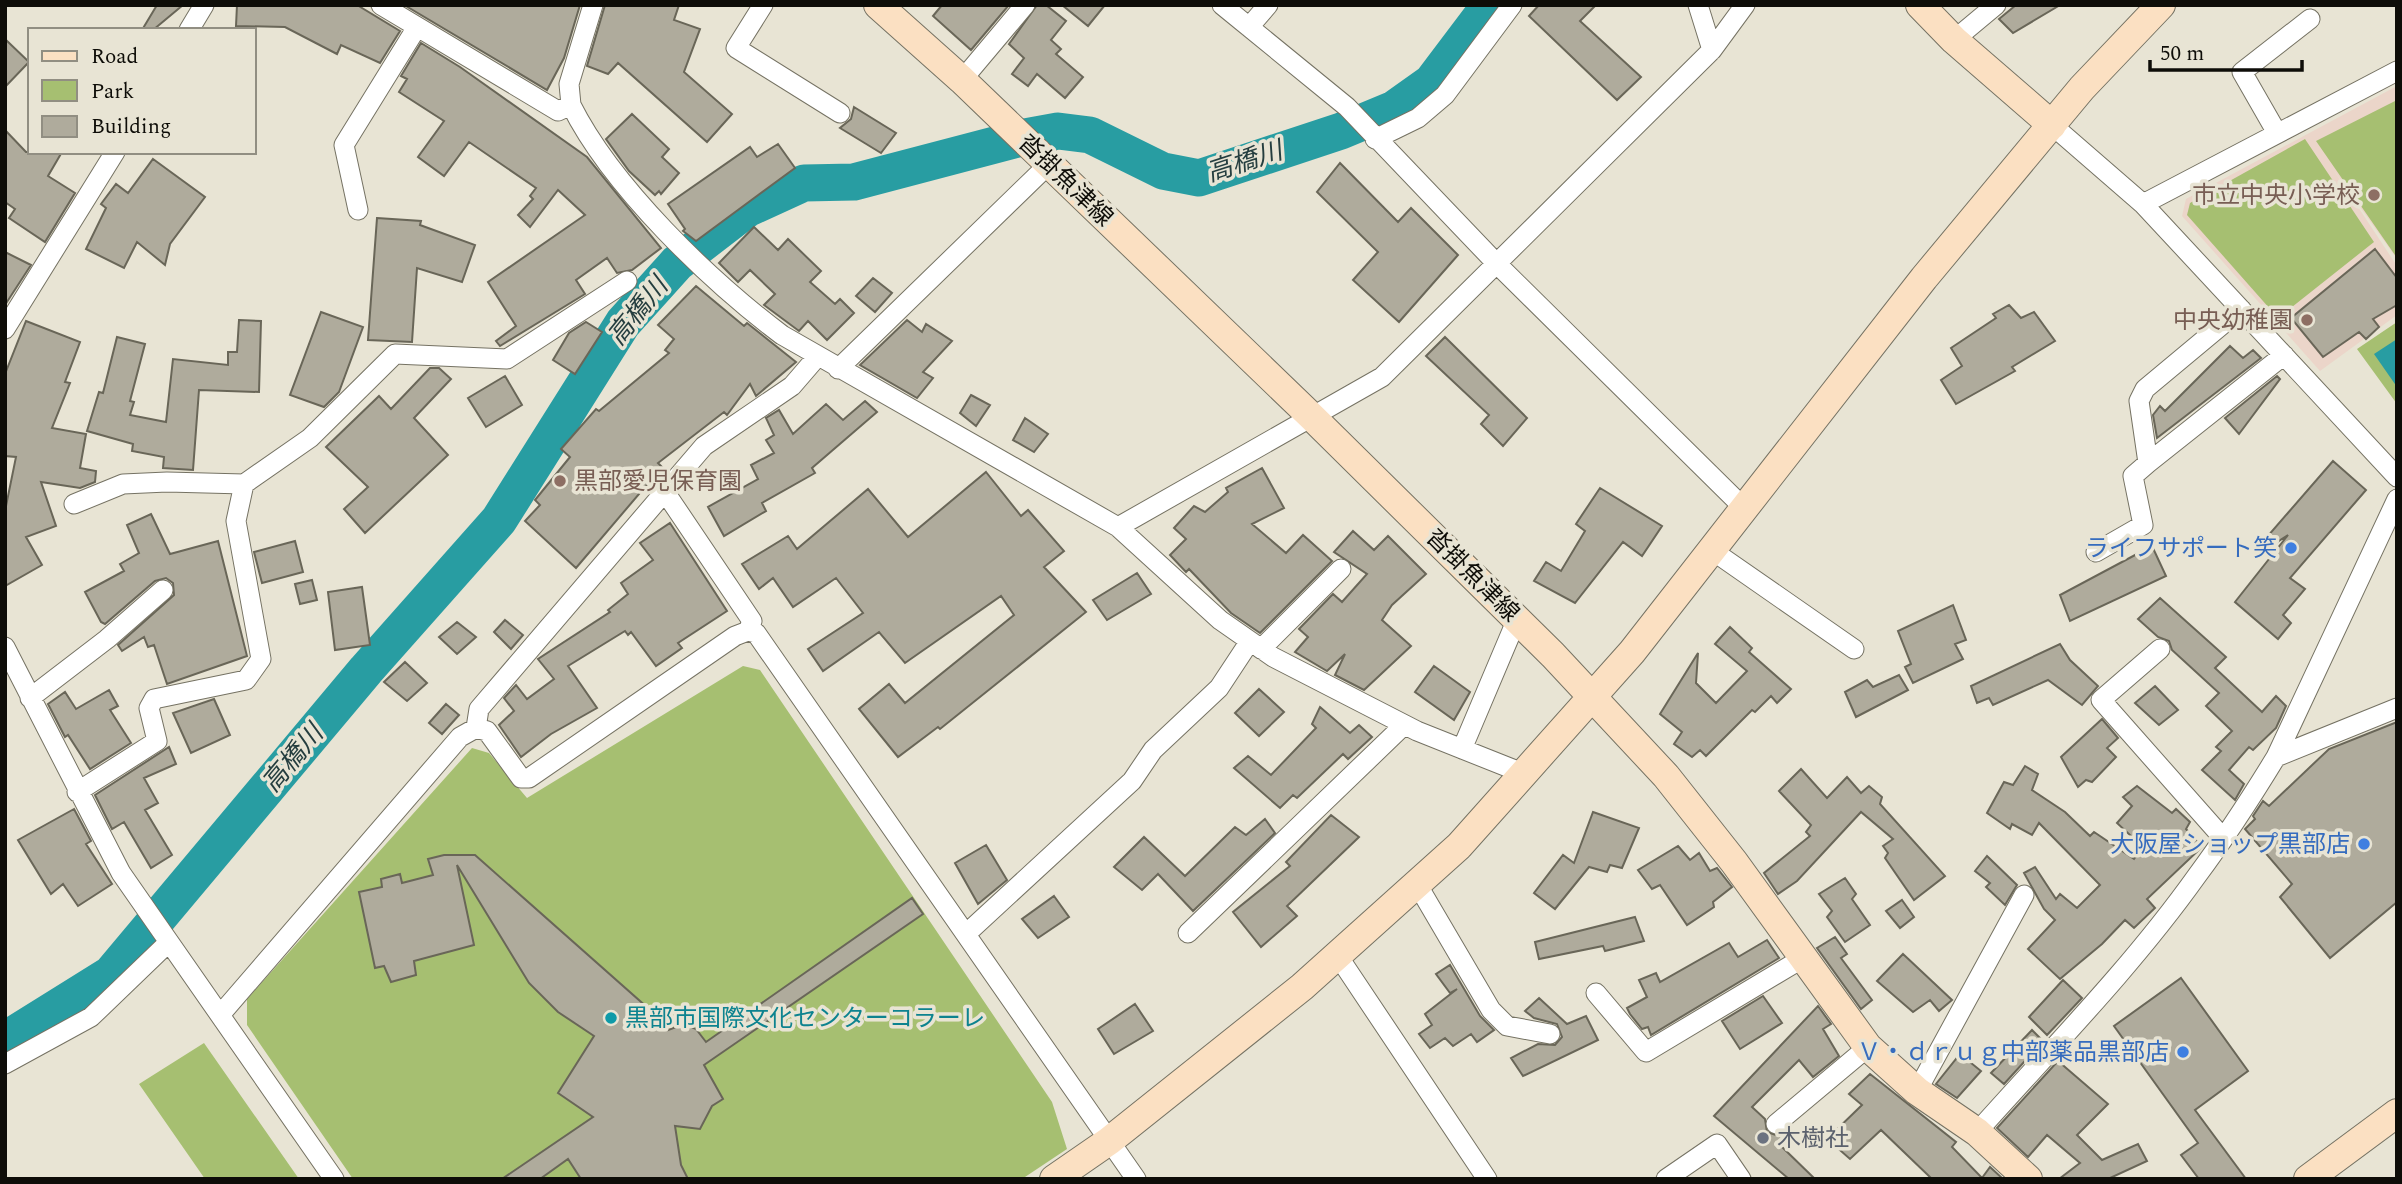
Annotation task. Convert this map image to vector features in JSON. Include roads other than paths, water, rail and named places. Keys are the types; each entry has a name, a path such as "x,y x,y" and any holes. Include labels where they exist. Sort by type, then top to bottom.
{"street":[{"path":"190,28 204,5"},
{"path":"382,5 558,111 571,105"},
{"path":"593,5 569,83 571,105 596,150 681,247 746,308 817,357 994,453 1118,527 1220,620 1256,645 1404,725 1525,774"},
{"path":"763,5 736,48 840,113"},
{"name":"沓掛魚津線","path":"878,5 962,80 1314,418 1517,619 1666,776 1734,862 1868,1047 1917,1091 1977,1132 2028,1179"},
{"path":"962,80 1025,5"},
{"path":"1222,5 1347,107 1497,264 1745,509"},
{"path":"1250,27 1268,5"},
{"path":"1375,139 1418,118 1445,95 1512,5"},
{"path":"1698,5 1712,50"},
{"path":"1118,527 1382,377 1712,50 1745,5"},
{"path":"1920,5 1954,40 2143,204 2397,477"},
{"path":"1954,40 1996,5"},
{"path":"1054,1179 1109,1141 1302,988 1459,846 1592,697 1713,551 1924,278 2052,125 2161,5"},
{"path":"2277,133 2242,72 2310,19"},
{"path":"358,210 344,145 417,27"},
{"path":"2143,204 2397,71"},
{"path":"5,329 114,154"},
{"path":"838,369 1049,164"},
{"path":"74,504 123,484 244,484 310,438 395,354 507,359 627,281"},
{"path":"2148,463 2139,401 2145,389 2241,309"},
{"path":"2096,552 2143,525 2133,476 2284,355"},
{"path":"476,728 479,709 704,446 792,386 817,357"},
{"path":"77,792 157,741 149,708 154,699 246,680 261,659 236,520 244,484"},
{"path":"664,492 752,621 748,631"},
{"path":"1977,1132 2121,969 2195,879 2223,838 2276,757 2397,499"},
{"path":"1713,551 1854,649"},
{"path":"965,934 1132,781 1153,751 1219,688 1256,645 1341,569"},
{"path":"30,698 107,639 163,590"},
{"path":"1462,749 1517,619"},
{"path":"220,1015 460,737 476,728 487,731 521,778 529,778 735,636 748,631 756,633 1136,1179"},
{"path":"5,647 77,792 121,873 334,1179"},
{"path":"2160,649 2101,700 2223,838"},
{"path":"2276,757 2397,708"},
{"path":"1188,933 1404,725"},
{"path":"1417,884 1491,1010 1507,1026 1550,1034"},
{"path":"1917,1091 2024,895"},
{"path":"5,1064 91,1017 169,942"},
{"path":"1338,956 1488,1179"},
{"path":"1596,993 1646,1052 1803,958"},
{"path":"1776,1124 1868,1047"},
{"path":"2308,1179 2397,1113"},
{"path":"1666,1179 1717,1144 1741,1179"}],"water":[{"path":"2397,339 2397,387 2374,354"}],"waterway":[{"name":"高橋川","path":"5,1040 111,974 366,670 499,520 623,323 677,263 747,209 804,183 854,182 1025,137 1058,131 1090,135 1163,171 1199,178 1341,131 1394,109 1432,82 1490,5"}],"place":[{"name":"市立中央小学校","path":"2374,195"},
{"name":"中央幼稚園","path":"2307,320"},
{"name":"黒部愛児保育園","path":"560,481"},
{"name":"ライフサポート笑","path":"2291,548"},
{"name":"大阪屋ショップ黒部店","path":"2364,844"},
{"name":"黒部市国際文化センターコラーレ","path":"611,1018"},
{"name":"Ｖ・ｄｒｕｇ中部薬品黒部店","path":"2183,1052"},
{"name":"木樹社","path":"1763,1138"}]}
